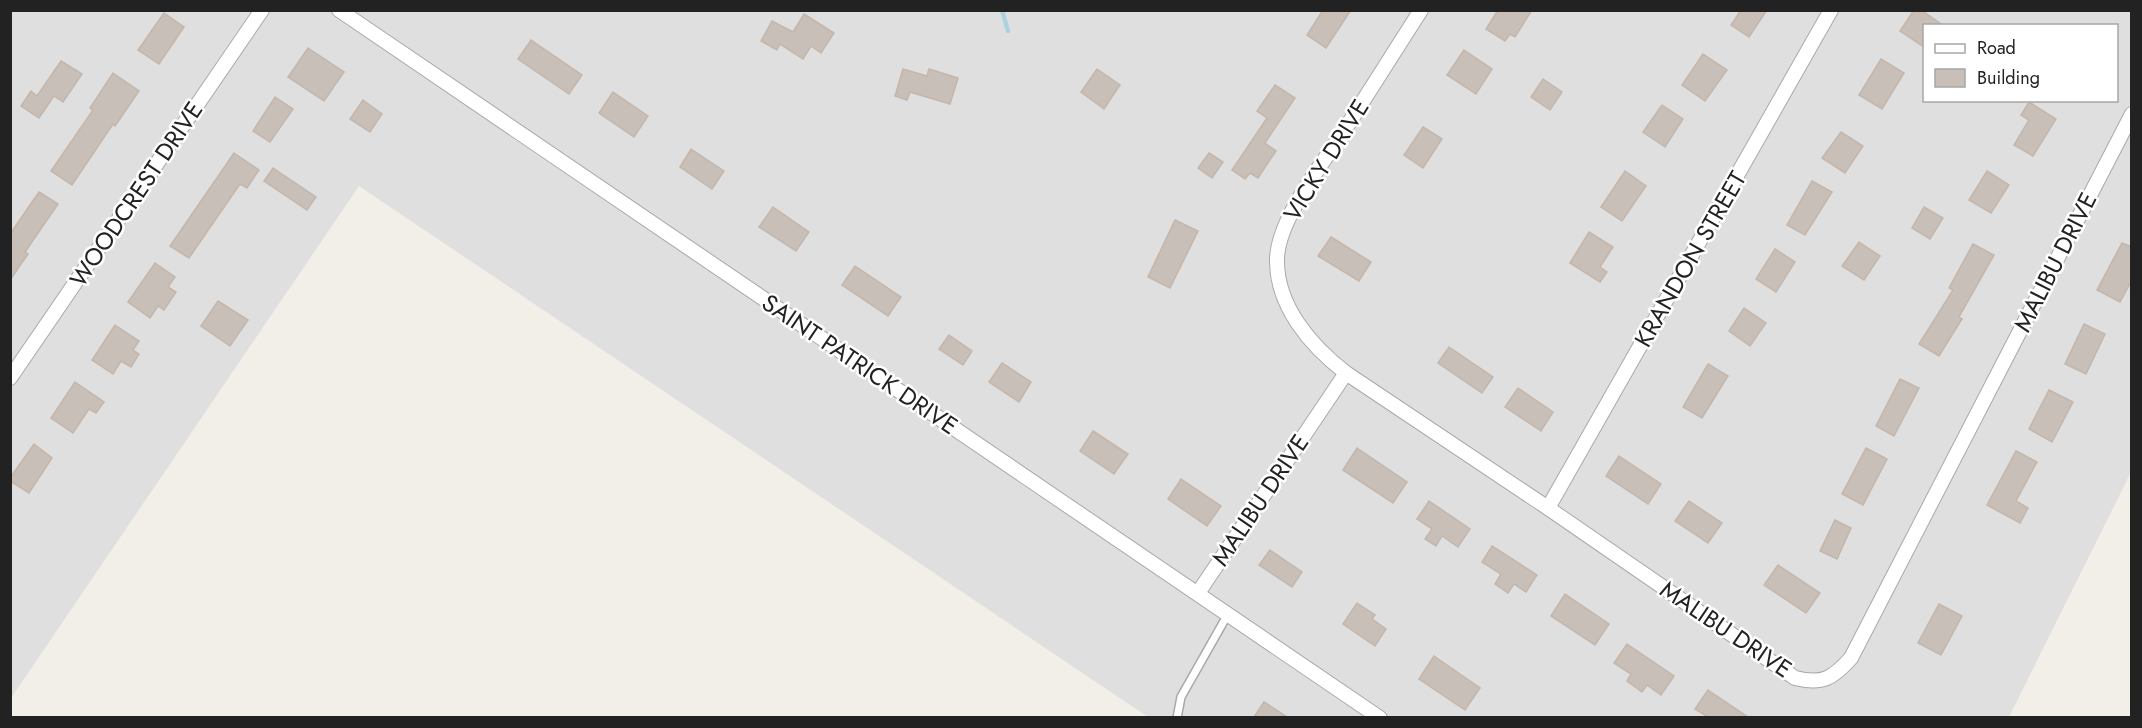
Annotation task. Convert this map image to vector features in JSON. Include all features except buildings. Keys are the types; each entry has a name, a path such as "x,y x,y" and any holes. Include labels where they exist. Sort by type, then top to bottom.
{"street":[{"name":"WOODCREST DRIVE","path":"10,378 262,10"},
{"name":"SAINT PATRICK DRIVE","path":"339,10 1380,717"},
{"name":"VICKY DRIVE","path":"1346,373 1312,343 1293,314 1278,277 1278,247 1290,216 1421,10"},
{"name":"KRANDON STREET","path":"1548,508 1831,10"},
{"name":"MALIBU DRIVE","path":"1198,593 1346,373 1548,508 1795,678 1810,681 1828,678 1840,670 1851,658 2132,114"}],"lane":[{"path":"1177,717 1181,697 1228,614"}],"shaded area":[{"path":"11,11 2131,11 2131,472 2009,717 1148,717 359,186 11,698"}],"waterway":[{"path":"1002,10 1008,31"}]}
